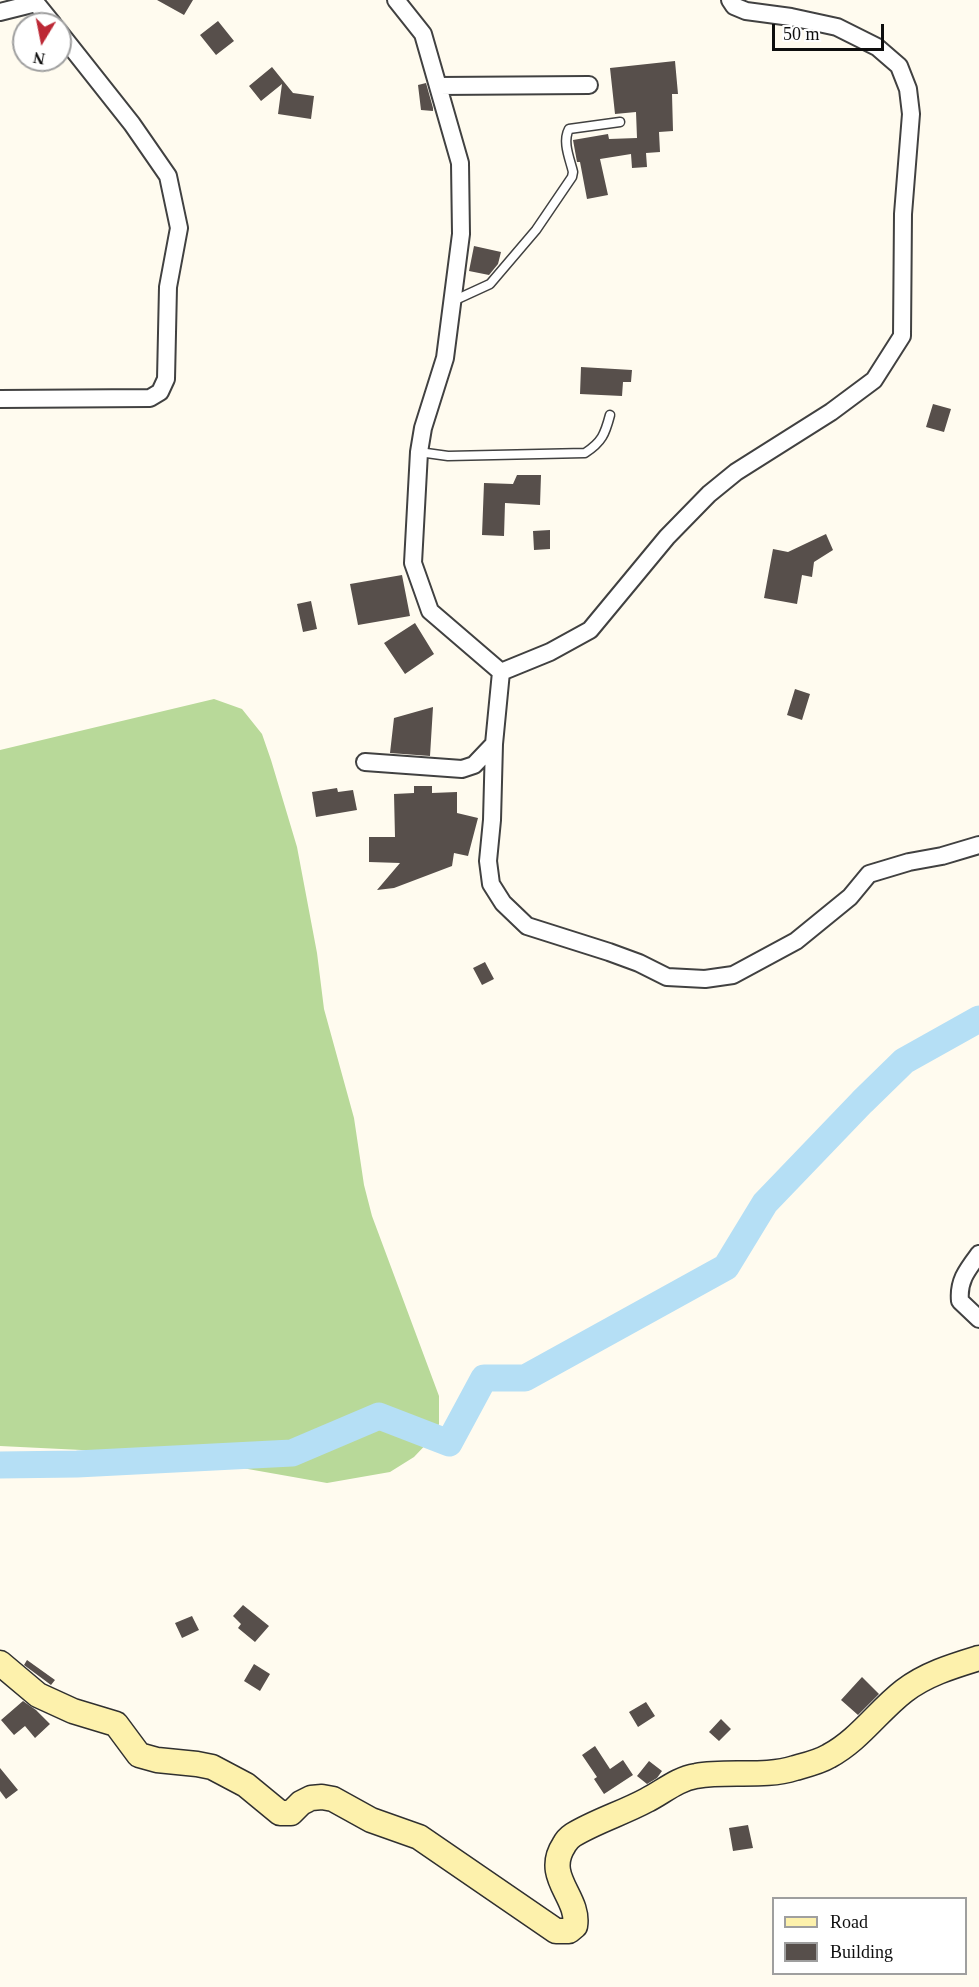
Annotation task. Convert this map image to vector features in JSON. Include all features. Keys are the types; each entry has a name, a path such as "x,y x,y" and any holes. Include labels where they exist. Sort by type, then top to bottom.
{"street":[{"path":"396,0 423,34 460,164 460,234 445,358 423,428 419,452 413,563 430,610 501,672"},
{"path":"501,672 550,652 590,630 667,537 709,494 736,472 831,412 874,381 902,336 903,214 911,114 908,89 899,66 877,47 837,27 791,17 746,11 734,6 730,0"},
{"path":"0,12 36,1"},
{"path":"0,399 150,398 160,392 166,379 168,288 179,228 168,176 132,124 72,48"},
{"path":"438,86 590,85"},
{"path":"501,672 494,744 492,820 488,861 491,884 503,903 527,926 609,952 667,977 705,979 733,975 796,941 850,897 869,874 979,845"},
{"path":"365,762 462,769 474,765 494,744"},
{"path":"979,1254 963,1276 959,1289 960,1301 979,1319"},
{"path":"0,1663 38,1695 73,1712 116,1724 139,1755 158,1760 212,1767 246,1785 280,1813 291,1813 301,1803 311,1798 333,1799 371,1820 419,1837 556,1931 569,1931 576,1926 577,1917 557,1868 560,1853 571,1836 693,1776 792,1769 829,1757 861,1732 905,1690 950,1667 979,1658"}],"lane":[{"path":"452,301 490,284 536,230 572,177 573,172 566,141 569,129 620,122"},
{"path":"419,452 448,456 585,453 596,446 604,435 610,415"}],"green space":[{"path":"214,699 242,709 262,734 271,760 297,847 317,953 324,1009 354,1118 364,1185 372,1216 439,1396 439,1424 434,1436 414,1457 390,1472 327,1483 163,1454 0,1446 0,750"}],"building":[{"path":"157,0 193,0 184,15"},
{"path":"218,21 234,41 216,55 200,35"},
{"path":"675,61 678,94 672,94 673,131 659,132 660,152 646,153 647,167 632,168 631,154 600,159 608,195 587,199 573,140 608,134 609,139 637,138 636,112 615,114 610,68"},
{"path":"272,67 293,93 314,96 311,119 278,114 282,84 261,101 249,86"},
{"path":"426,83 433,111 421,110 418,85"},
{"path":"474,246 501,252 498,264 489,275 469,271"},
{"path":"581,367 632,370 631,382 623,382 622,396 580,394"},
{"path":"933,404 951,409 944,432 926,427"},
{"path":"517,475 541,475 540,505 505,503 504,536 482,535 484,483 513,484"},
{"path":"550,530 550,549 534,550 533,531"},
{"path":"826,534 833,550 814,562 812,577 802,575 797,604 764,598 773,549 788,552"},
{"path":"402,575 410,616 358,625 350,584"},
{"path":"311,601 317,629 303,632 297,604"},
{"path":"415,623 434,654 405,674 384,643"},
{"path":"795,689 810,694 802,720 787,715"},
{"path":"433,707 430,756 390,753 394,718"},
{"path":"414,786 432,786 432,793 457,792 457,813 478,818 468,856 454,853 452,866 394,888 377,890 400,863 369,862 369,837 395,837 394,794 414,793"},
{"path":"337,788 338,792 353,790 357,810 316,817 312,792"},
{"path":"485,962 494,979 482,985 473,968"},
{"path":"243,1605 269,1626 255,1642 238,1628 241,1624 233,1616"},
{"path":"192,1616 199,1630 182,1638 175,1623"},
{"path":"27,1660 55,1680 51,1685 24,1665"},
{"path":"254,1664 270,1674 260,1691 244,1681"},
{"path":"862,1677 879,1694 858,1715 841,1700"},
{"path":"23,1701 50,1724 35,1738 25,1726 14,1735 1,1720"},
{"path":"646,1702 655,1716 638,1727 629,1712"},
{"path":"721,1719 731,1729 719,1741 709,1732"},
{"path":"595,1746 610,1769 623,1760 633,1775 604,1794 594,1779 597,1777 582,1755"},
{"path":"649,1761 662,1771 657,1778 647,1784 637,1776"},
{"path":"0,1768 18,1790 6,1799 0,1791"},
{"path":"748,1825 753,1848 733,1851 729,1828"}],"waterway":[{"path":"0,1465 77,1464 292,1453 379,1416 449,1443 484,1378 525,1378 726,1267 765,1203 862,1102 904,1061 979,1019"}]}
